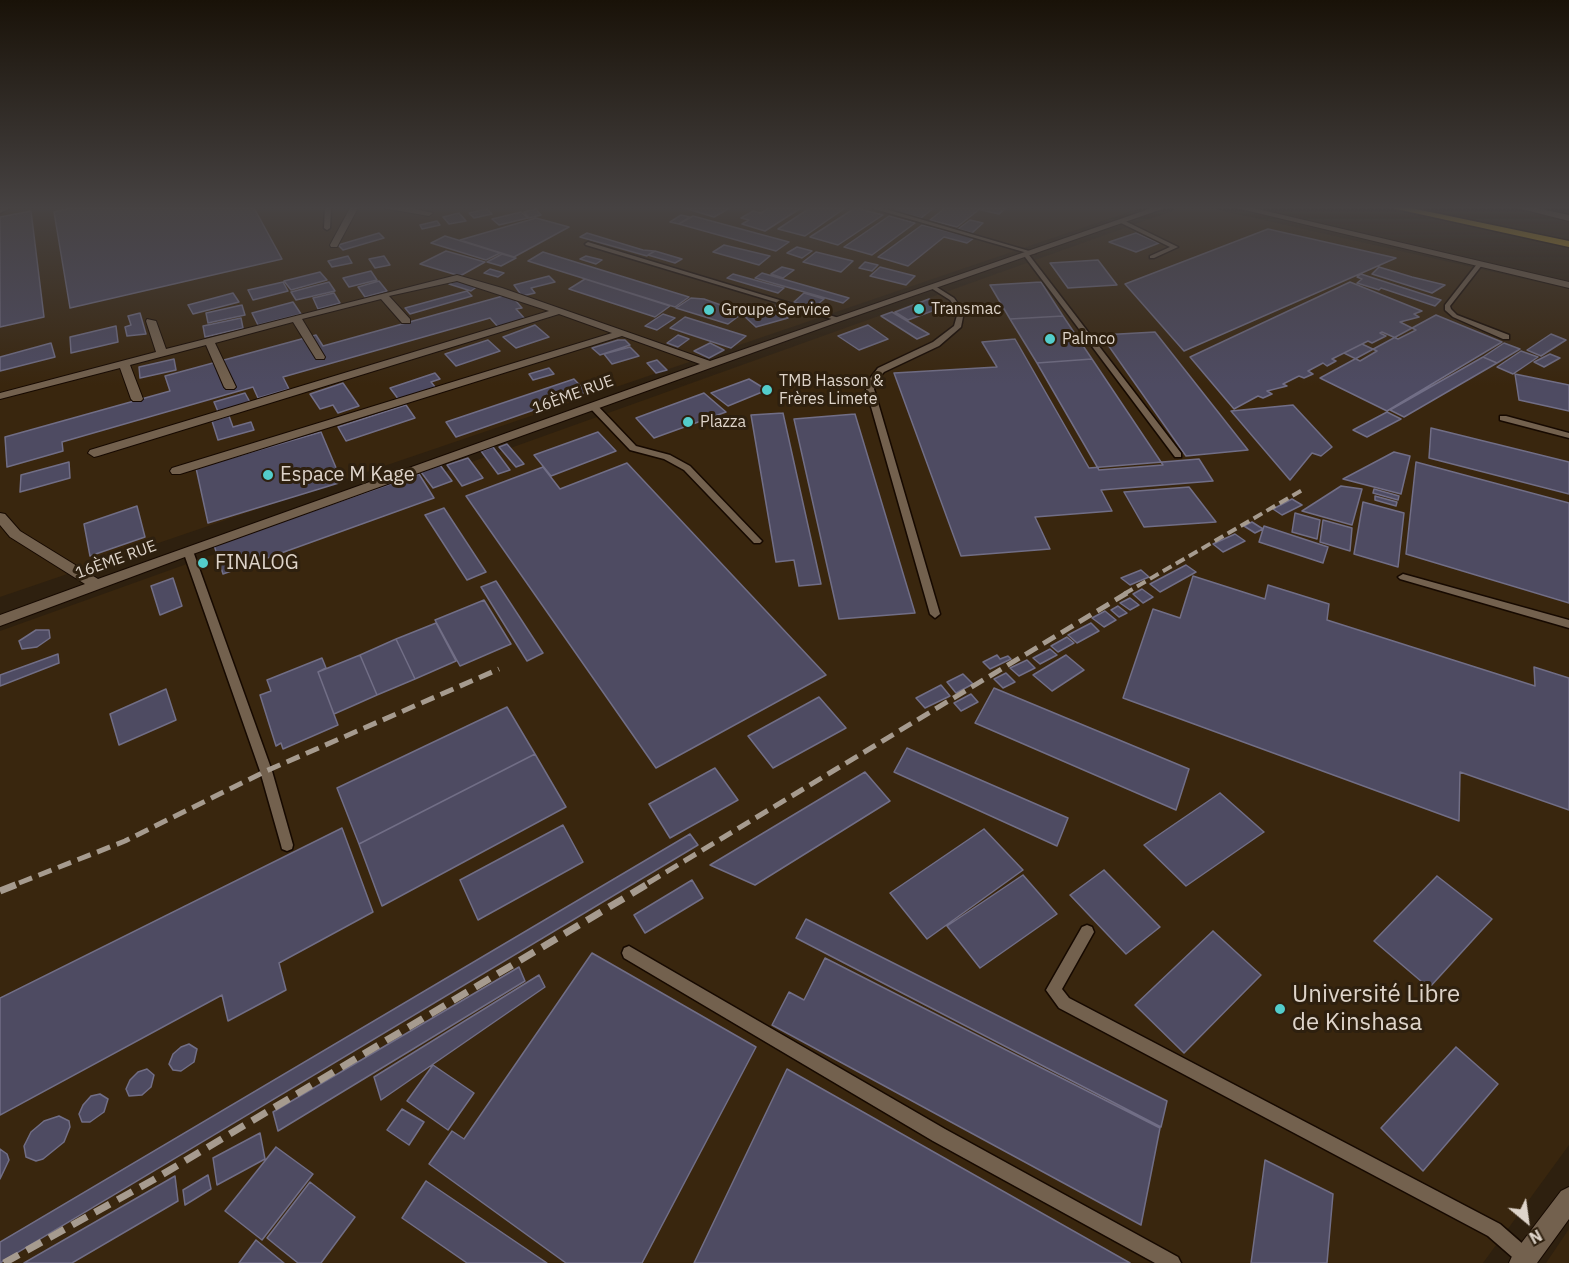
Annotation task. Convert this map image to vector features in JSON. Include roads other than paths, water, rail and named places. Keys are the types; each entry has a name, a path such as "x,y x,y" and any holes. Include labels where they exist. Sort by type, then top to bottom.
{"street":[{"name":"16ÈME RUE","path":"0,621 188,551 710,364 992,267"},
{"path":"1488,267 1569,285"},
{"path":"0,396 383,295 457,278 499,290 710,364"},
{"path":"383,295 406,321"},
{"path":"94,453 560,311"},
{"path":"296,318 320,357"},
{"path":"151,321 162,353"},
{"path":"176,471 622,333"},
{"path":"210,340 230,387"},
{"path":"124,363 137,399"},
{"path":"0,517 15,534 97,585"},
{"path":"1524,1260 1569,1199"}],"lane":[{"path":"664,267 837,319"},
{"path":"1040,267 1178,455"},
{"path":"1477,267 1447,306 1448,310 1455,316 1506,337"},
{"path":"933,287 952,299 961,312 957,327 936,344 881,370 872,381 870,389 934,614"},
{"path":"593,406 633,448 667,457 687,468 757,542"},
{"path":"1503,418 1569,436"},
{"path":"188,551 266,771 287,845"},
{"path":"1403,577 1569,624"},
{"path":"1087,932 1053,990 1064,1003 1494,1230 1524,1260"},
{"path":"629,953 939,1135 1172,1263"}],"railway":[{"path":"1124,594 1304,489"},
{"path":"648,883 1127,593"},
{"path":"19,883 125,841 266,771 499,669"},
{"path":"0,891 23,882"},
{"path":"4,1263 153,1180 651,882"}],"place":[{"name":"Transmac","path":"919,309"},
{"name":"Groupe Service","path":"709,310"},
{"name":"Palmco","path":"1050,339"},
{"name":"TMB Hasson & Frères Limete","path":"767,390"},
{"name":"Plazza","path":"688,422"},
{"name":"Espace M Kage","path":"268,475"},
{"name":"FINALOG","path":"203,563"},
{"name":"Université Libre de Kinshasa","path":"1280,1009"}]}
